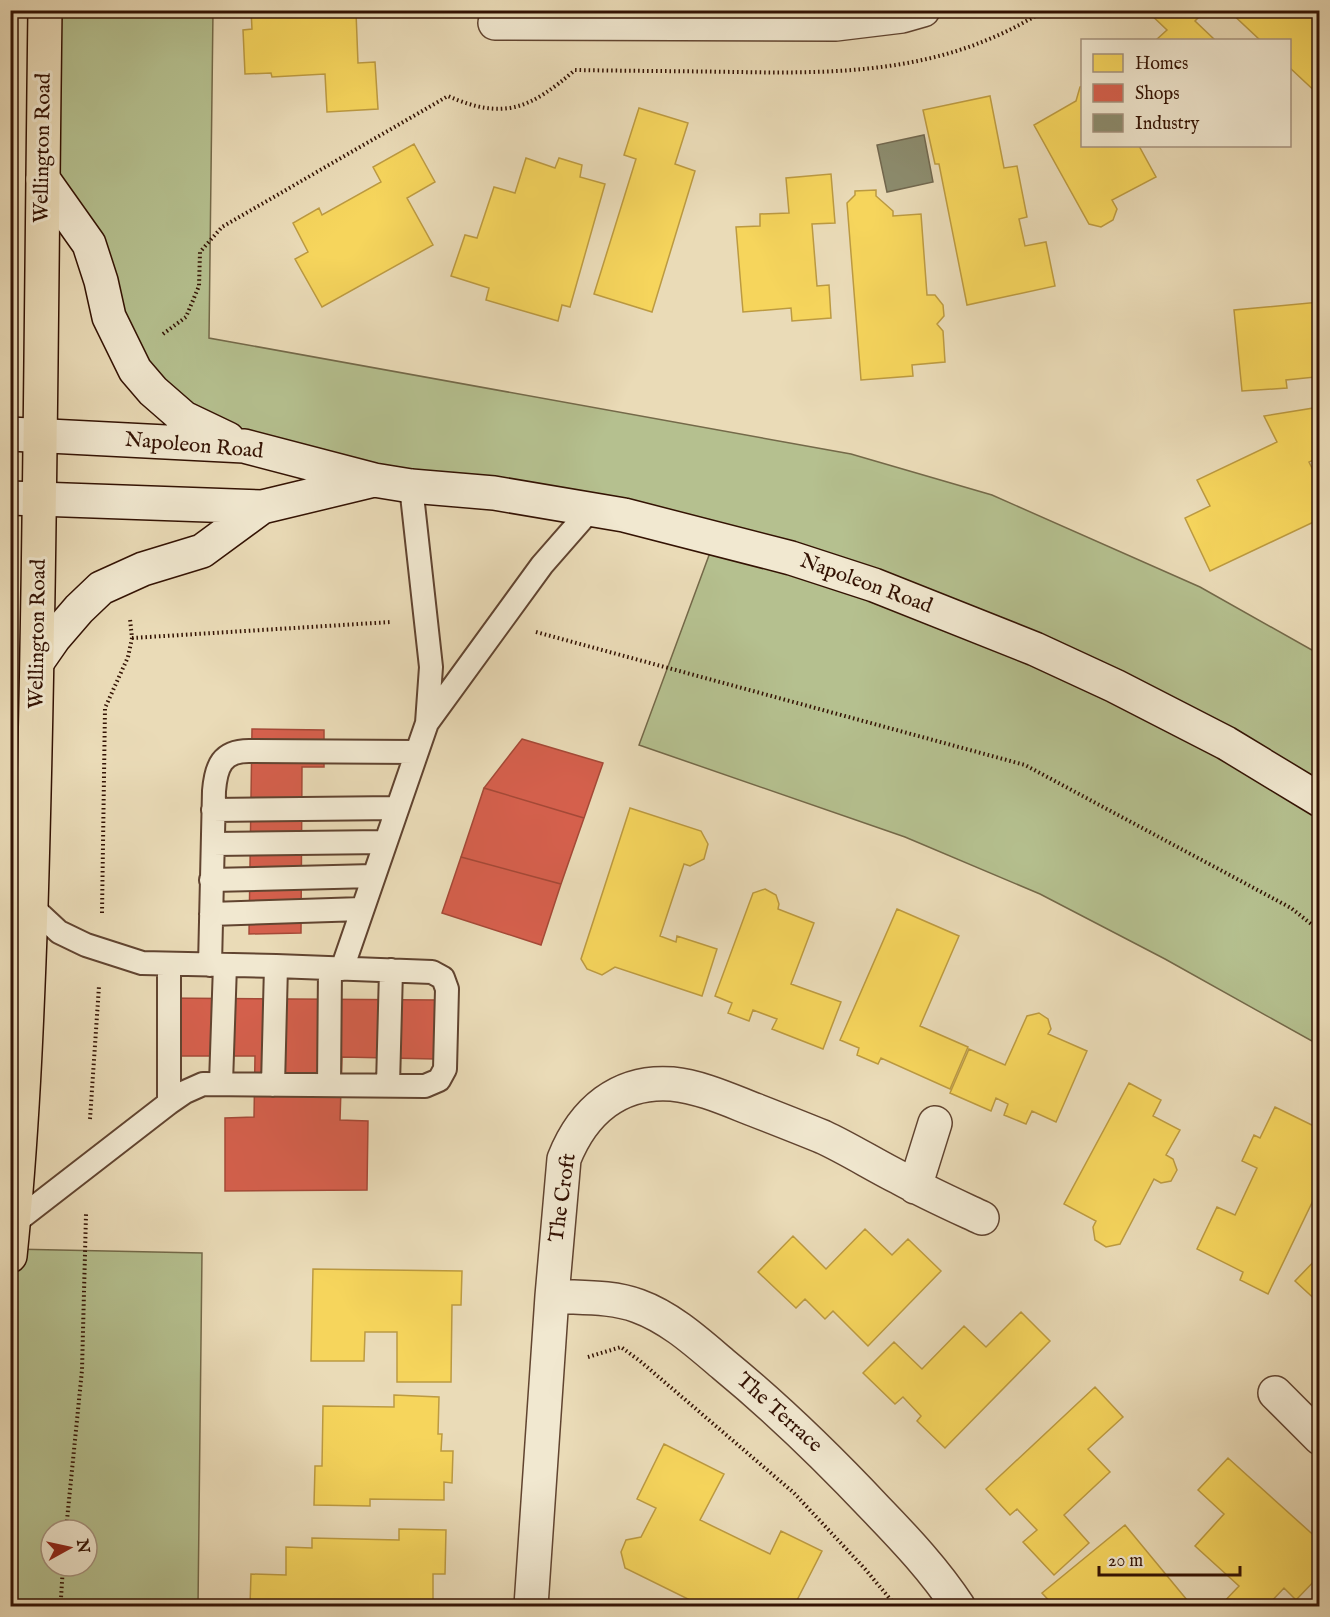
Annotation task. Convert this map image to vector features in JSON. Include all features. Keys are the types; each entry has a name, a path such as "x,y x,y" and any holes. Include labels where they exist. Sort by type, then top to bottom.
{"main road":[{"name":"Wellington Road","path":"10,1256 14,1223 30,950 38,661 26,498 26,434 43,179 45,10"},
{"path":"495,23 836,24 902,16 923,10"},
{"path":"43,179 89,244 109,317 135,370 153,391 184,418 244,446"},
{"name":"Napoleon Road","path":"26,434 244,446 374,480 411,486 494,493 624,515 791,558 874,585 1035,649 1115,686 1226,743 1320,800"},
{"name":"Napoleon Road","path":"26,498 262,507 374,480"},
{"path":"38,661 79,609 101,588 142,569 202,551 262,507"},
{"name":"The Croft","path":"531,1606 552,1296 564,1158 583,1122 597,1108 630,1089 671,1084 695,1088 825,1138 915,1187 982,1218"},
{"path":"915,1187 936,1123"},
{"name":"The Terrace","path":"552,1296 605,1299 637,1306 660,1316 682,1330 773,1405 817,1446 909,1544 945,1586 958,1606"},
{"path":"1275,1393 1320,1438"}],"lane":[{"path":"411,486 431,667 427,723"},
{"path":"329,1085 336,969 362,909 427,723 542,565 591,509"},
{"path":"221,1083 218,965 211,914 213,810 215,777 220,764 229,755 239,751 416,752"},
{"path":"213,810 397,808"},
{"path":"213,844 385,842"},
{"path":"212,880 373,876"},
{"path":"14,1223 170,1103 185,1092 203,1084 425,1086 439,1080 445,1069 447,989 443,978 432,972 142,963 86,945 59,932 31,906"},
{"path":"211,914 362,909"},
{"path":"169,964 170,1103"},
{"path":"273,1085 276,966"},
{"path":"388,1085 391,970"}],"path":[{"path":"155,338 186,317 199,286 200,252 222,227 448,96 464,103 491,109 519,107 549,93 575,70 810,73 907,64 962,50 1024,24 1045,10"},
{"path":"67,1518 82,1370 87,1166 102,950 105,708 128,657 132,638 129,613 116,581"},
{"path":"132,638 399,622"},
{"path":"530,631 1025,765 1291,908 1320,931"},
{"path":"547,1370 621,1347 794,1494 865,1569 896,1606"},
{"path":"62,1578 62,1606"}],"green space":[{"path":"45,11 213,11 209,338 851,454 992,495 1200,587 1319,654 1319,1045 1165,959 1040,894 905,837 639,745 715,539 264,451 135,370 43,179"},
{"path":"11,1249 202,1253 198,1606 11,1606"}],"building: Homes":[{"path":"251,10 356,12 358,63 375,62 378,109 327,112 325,74 272,77 271,73 245,74 243,30 252,29"},
{"path":"1146,10 1206,10 1195,21 1214,39 1157,39 1167,30"},
{"path":"1228,10 1320,10 1320,96 1291,69 1291,39 1259,39"},
{"path":"1080,87 1081,147 1140,147 1156,177 1112,200 1117,209 1113,220 1101,227 1089,224 1034,125 1076,101"},
{"path":"990,96 1004,168 1017,166 1027,217 1019,219 1025,246 1046,242 1055,286 967,305 939,164 935,164 923,110"},
{"path":"639,108 688,123 675,164 695,171 652,312 594,294 636,159 624,155"},
{"path":"414,144 435,182 407,198 433,245 322,307 295,259 308,252 293,223 319,208 322,215 381,182 373,167"},
{"path":"526,158 555,168 559,158 582,165 580,177 605,184 570,307 562,305 558,321 486,300 489,288 451,276 465,235 477,238 494,187 515,193"},
{"path":"831,174 835,223 812,224 817,286 829,285 831,318 792,321 791,308 743,312 736,227 760,226 760,214 789,213 786,178"},
{"path":"876,190 876,196 893,211 893,216 921,214 927,295 935,295 943,305 944,316 937,324 943,331 945,362 912,365 913,376 861,380 847,203 855,195 855,191"},
{"path":"1320,302 1320,397 1317,397 1315,377 1286,380 1287,388 1242,391 1234,310"},
{"path":"1320,407 1320,457 1309,462 1320,484 1320,519 1210,571 1185,518 1210,506 1197,480 1277,442 1264,416"},
{"path":"630,808 701,831 708,844 704,859 690,866 684,864 660,936 676,942 677,936 717,949 702,996 615,967 602,975 587,969 581,959"},
{"path":"765,889 776,895 778,909 814,923 791,984 841,1002 823,1049 772,1029 777,1019 753,1010 749,1021 728,1013 732,1003 715,996 753,893"},
{"path":"897,909 959,936 920,1026 968,1047 950,1089 881,1058 878,1064 857,1055 859,1048 840,1040"},
{"path":"1039,1013 1048,1019 1051,1029 1048,1034 1087,1051 1056,1122 1032,1111 1026,1124 1004,1115 1008,1104 996,1098 991,1111 950,1093 969,1049 1005,1065 1027,1016"},
{"path":"1129,1083 1161,1100 1153,1116 1180,1130 1166,1155 1173,1159 1177,1170 1171,1181 1161,1183 1154,1179 1120,1244 1106,1247 1095,1240 1093,1227 1096,1221 1064,1204"},
{"path":"1275,1107 1320,1129 1320,1186 1268,1294 1240,1280 1243,1272 1197,1249 1217,1207 1235,1215 1257,1168 1242,1161 1254,1135 1260,1138"},
{"path":"865,1229 892,1255 908,1239 941,1271 868,1346 833,1311 825,1319 805,1299 796,1308 758,1272 793,1236 826,1269"},
{"path":"1320,1255 1320,1304 1295,1281"},
{"path":"313,1269 462,1271 461,1305 452,1305 451,1382 397,1382 397,1332 365,1332 364,1361 311,1361"},
{"path":"1021,1312 1050,1341 945,1448 917,1421 921,1416 903,1397 895,1404 863,1373 894,1342 922,1369 964,1326 986,1347"},
{"path":"1095,1387 1123,1417 1088,1449 1110,1472 1064,1515 1089,1543 1054,1575 1023,1542 1037,1530 1017,1509 1010,1515 986,1489"},
{"path":"394,1395 439,1397 438,1434 442,1434 441,1451 453,1451 452,1483 444,1482 444,1500 370,1499 370,1506 314,1505 315,1466 322,1466 323,1406 394,1407"},
{"path":"664,1444 724,1474 700,1520 770,1554 781,1531 822,1551 794,1606 702,1606 625,1568 621,1552 626,1540 641,1537 656,1508 637,1499"},
{"path":"1228,1458 1320,1541 1320,1575 1296,1600 1284,1588 1268,1605 1270,1606 1220,1606 1239,1586 1195,1546 1224,1514 1198,1490"},
{"path":"1125,1525 1192,1606 1054,1606 1042,1593"},
{"path":"399,1529 446,1530 445,1574 433,1574 433,1606 250,1606 251,1574 286,1575 286,1547 312,1548 312,1538 399,1540"}],"building: Shops":[{"path":"252,729 324,730 324,767 302,767 301,933 249,934"},
{"path":"522,739 603,763 584,818 484,788"},
{"path":"484,788 584,818 561,884 461,857"},
{"path":"461,857 561,884 541,945 442,913"},
{"path":"159,998 437,1000 435,1059 342,1057 340,1120 368,1121 367,1190 225,1191 225,1118 254,1117 255,1056 159,1056"}],"building: Industry":[{"path":"924,135 933,182 887,192 877,145"}]}
